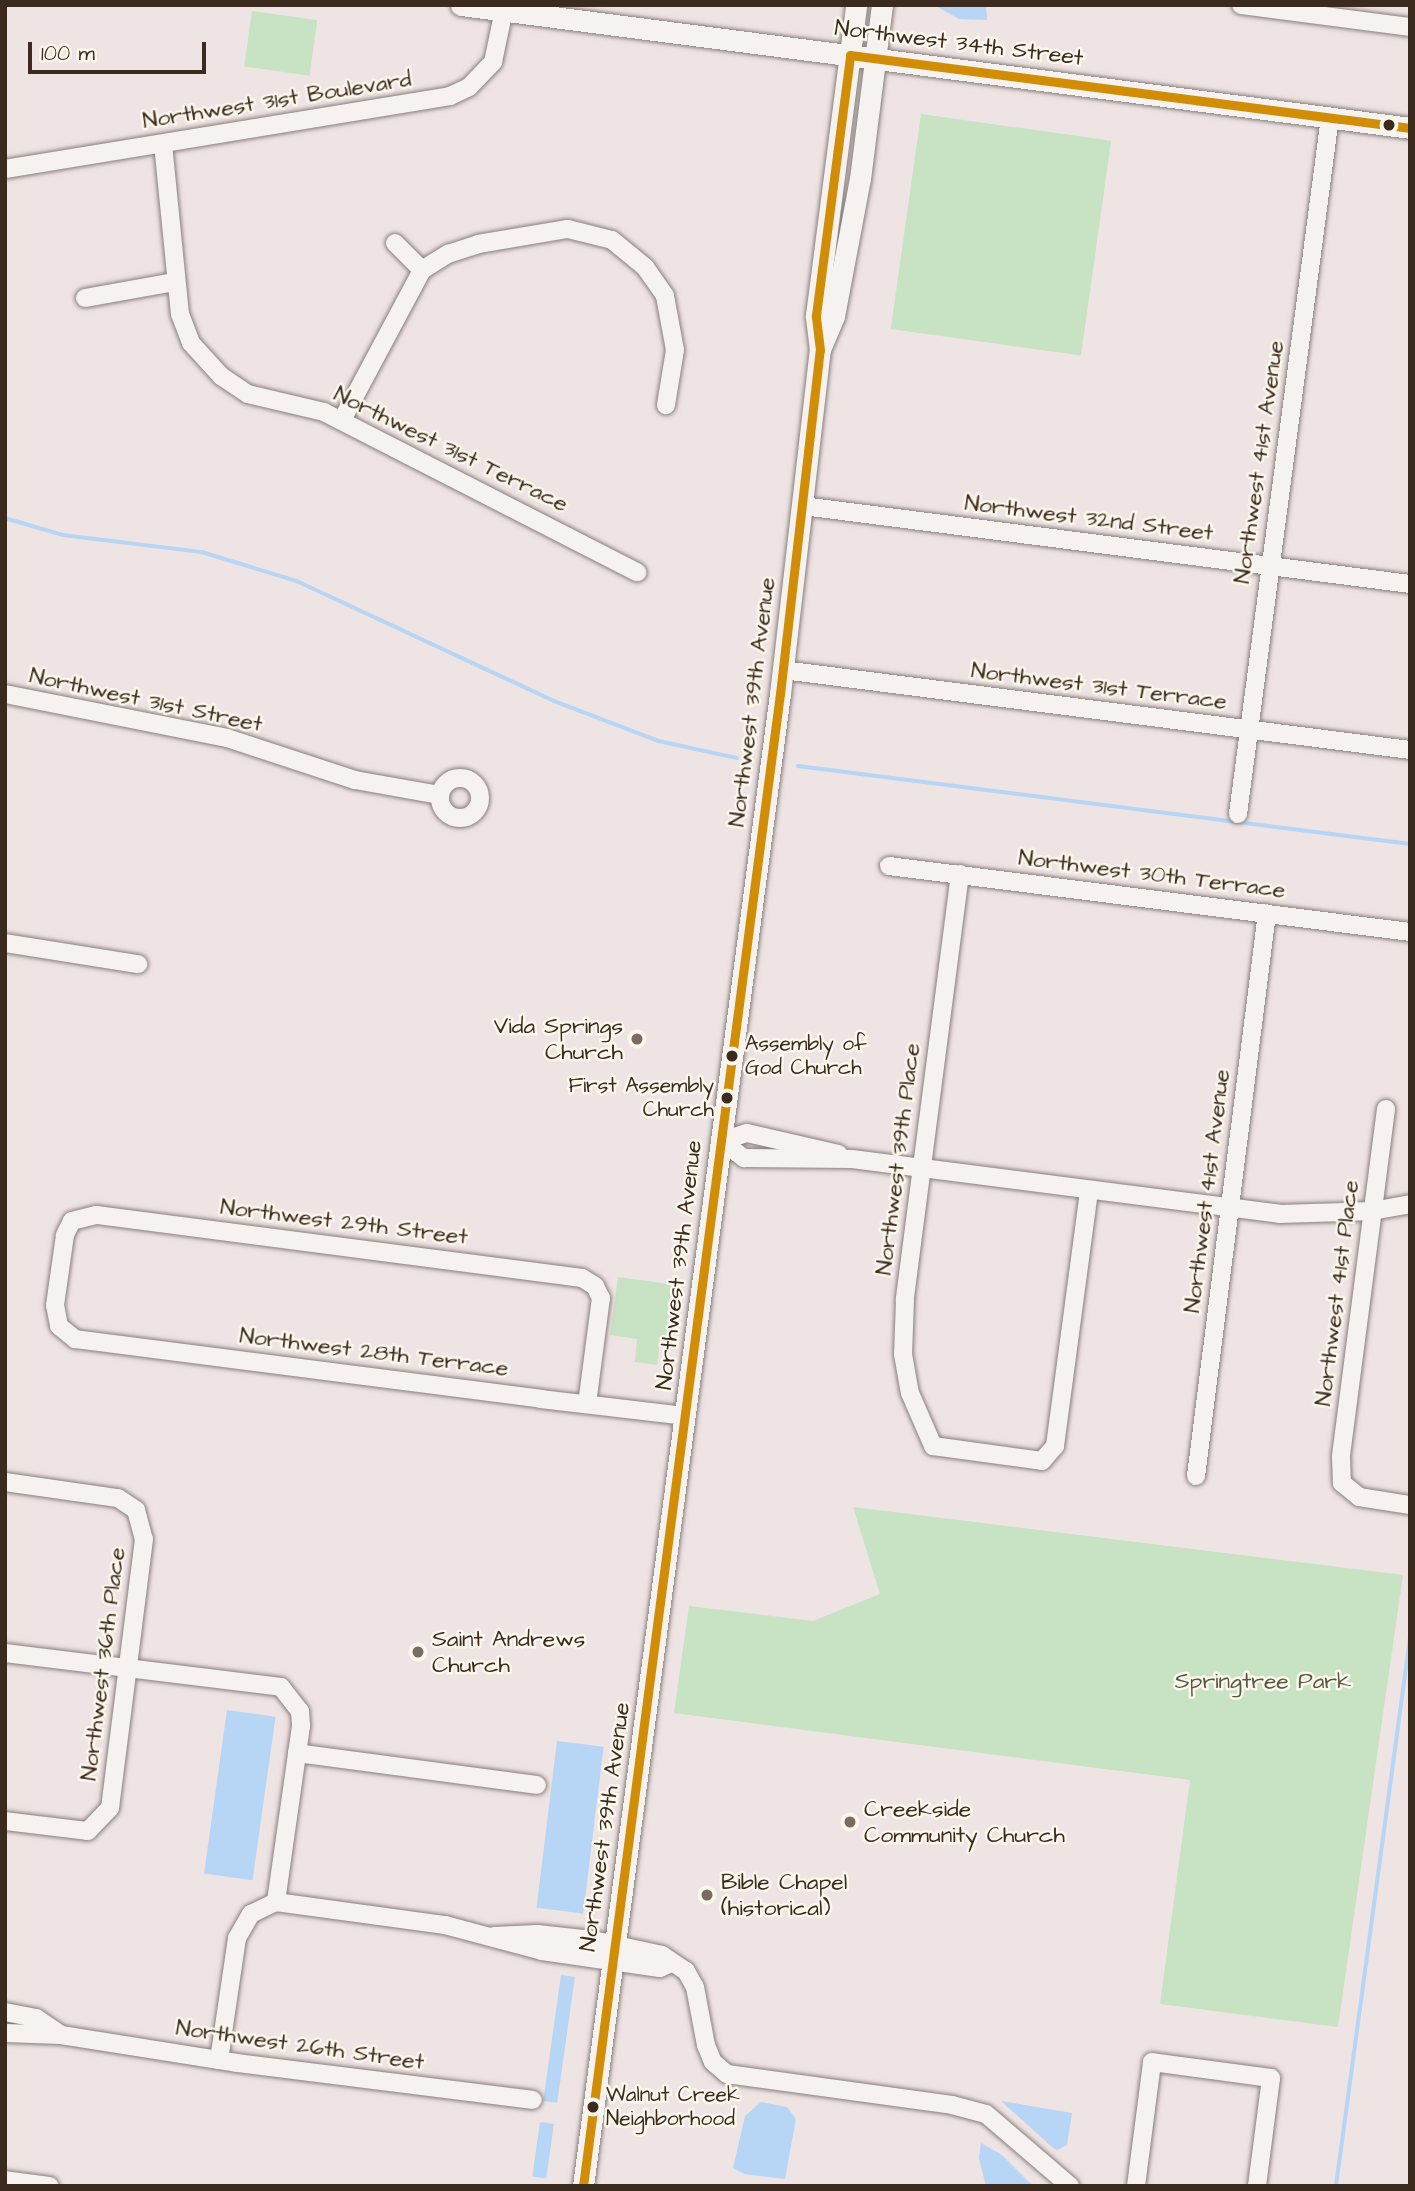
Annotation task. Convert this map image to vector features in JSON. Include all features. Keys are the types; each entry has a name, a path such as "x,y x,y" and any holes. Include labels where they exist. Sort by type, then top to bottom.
{"main road":[{"name":"Northwest 34th Street","path":"461,5 504,8 1410,128"},
{"name":"Northwest 39th Avenue","path":"583,2186 783,670 820,350 816,314 856,5"},
{"name":"Northwest 39th Avenue","path":"872,5 869,37 875,58"},
{"name":"Northwest 39th Avenue","path":"820,350 837,302 882,5"}],"street":[{"path":"1241,5 1410,27"},
{"name":"Northwest 31st Boulevard","path":"5,169 450,96 469,87 493,62 504,8"},
{"name":"Northwest 41st Avenue","path":"1238,814 1329,117"},
{"name":"Northwest 31st Terrace","path":"157,145 163,225 171,241 175,282 191,343 221,376 248,394 342,420 637,572"},
{"path":"342,420 422,270 441,257 478,244 545,231 585,230 612,240 657,282 671,311 675,350 666,405"},
{"path":"395,243 422,270"},
{"path":"85,298 175,282"},
{"name":"Northwest 32nd Street","path":"803,506 1410,584"},
{"name":"Northwest 31st Terrace","path":"783,670 1410,750"},
{"name":"Northwest 31st Street","path":"5,694 227,738 355,780 439,795"},
{"name":"Northwest 30th Terrace","path":"889,866 1410,932"},
{"name":"Northwest 39th Place","path":"960,874 905,1300 903,1354 910,1393 933,1446 1042,1461 1055,1446 1063,1415 1089,1190"},
{"name":"Northwest 41st Avenue","path":"1196,1476 1267,913"},
{"path":"5,943 138,964"},
{"name":"Northwest 41st Place","path":"1386,1109 1341,1457 1342,1483 1359,1497 1410,1505"},
{"path":"722,1142 744,1158 852,1159 1229,1208 1308,1215 1372,1212 1410,1205"},
{"name":"Northwest 29th Street","path":"60,1326 55,1305 65,1235 72,1221 96,1215 582,1278 595,1286 601,1298 587,1404"},
{"name":"Northwest 28th Terrace","path":"60,1326 75,1339 686,1416"},
{"name":"Northwest 36th Place","path":"5,1482 118,1498 136,1510 144,1539 110,1808 100,1822 88,1831 5,1821"},
{"path":"5,1653 281,1687 300,1711 297,1753 276,1902"},
{"path":"297,1753 537,1785"},
{"path":"219,2060 237,1938 251,1914 276,1902 494,1936 537,1934 614,1953 662,1955 686,1971 695,1987 706,2045 713,2062 727,2074 952,2105 986,2114 1070,2186"},
{"name":"Northwest 26th Street","path":"5,2011 36,2018 61,2035"},
{"name":"Northwest 26th Street","path":"5,2033 61,2035 219,2060 533,2100"},
{"path":"1136,2186 1152,2062 1271,2078 1257,2186"},
{"path":"5,2180 50,2186"}],"green space":[{"path":"252,11 317,20 310,76 244,66"},
{"path":"921,114 1111,141 1081,356 891,329"},
{"path":"618,1277 676,1285 669,1343 660,1342 657,1365 635,1362 637,1339 610,1335"},
{"name":"Springtree Park","path":"853,1507 1403,1575 1338,2027 1160,2004 1190,1780 674,1713 689,1606 813,1621 880,1594"}],"water":[{"path":"934,5 986,5 987,20 959,19"},
{"path":"227,1710 276,1717 253,1880 204,1873"},
{"path":"557,1741 604,1747 583,1913 537,1908"},
{"path":"561,1975 575,1977 557,2103 543,2101"},
{"path":"1001,2101 1072,2113 1067,2145 1057,2150 1052,2147"},
{"path":"761,2102 787,2107 796,2119 785,2179 744,2174 733,2168 745,2116"},
{"path":"540,2122 554,2124 546,2178 532,2176"},
{"path":"981,2143 1002,2155 1033,2186 986,2186 979,2158"}],"waterway":[{"path":"5,518 63,535 202,552 297,581 554,701 659,741 737,758"},
{"path":"798,766 1410,844"},
{"path":"1336,2186 1410,1638"}],"transit line":[{"path":"583,2186 780,694 820,350 816,315 850,55 1410,128"}],"place":[{"name":"Vida Springs Church","path":"637,1039"},
{"name":"Assembly of God Church","path":"732,1056"},
{"name":"First Assembly Church","path":"727,1098"},
{"name":"Saint Andrews Church","path":"418,1652"},
{"name":"Creekside Community Church","path":"850,1822"},
{"name":"Bible Chapel (historical)","path":"707,1895"},
{"name":"Walnut Creek Neighborhood","path":"593,2107"}]}
